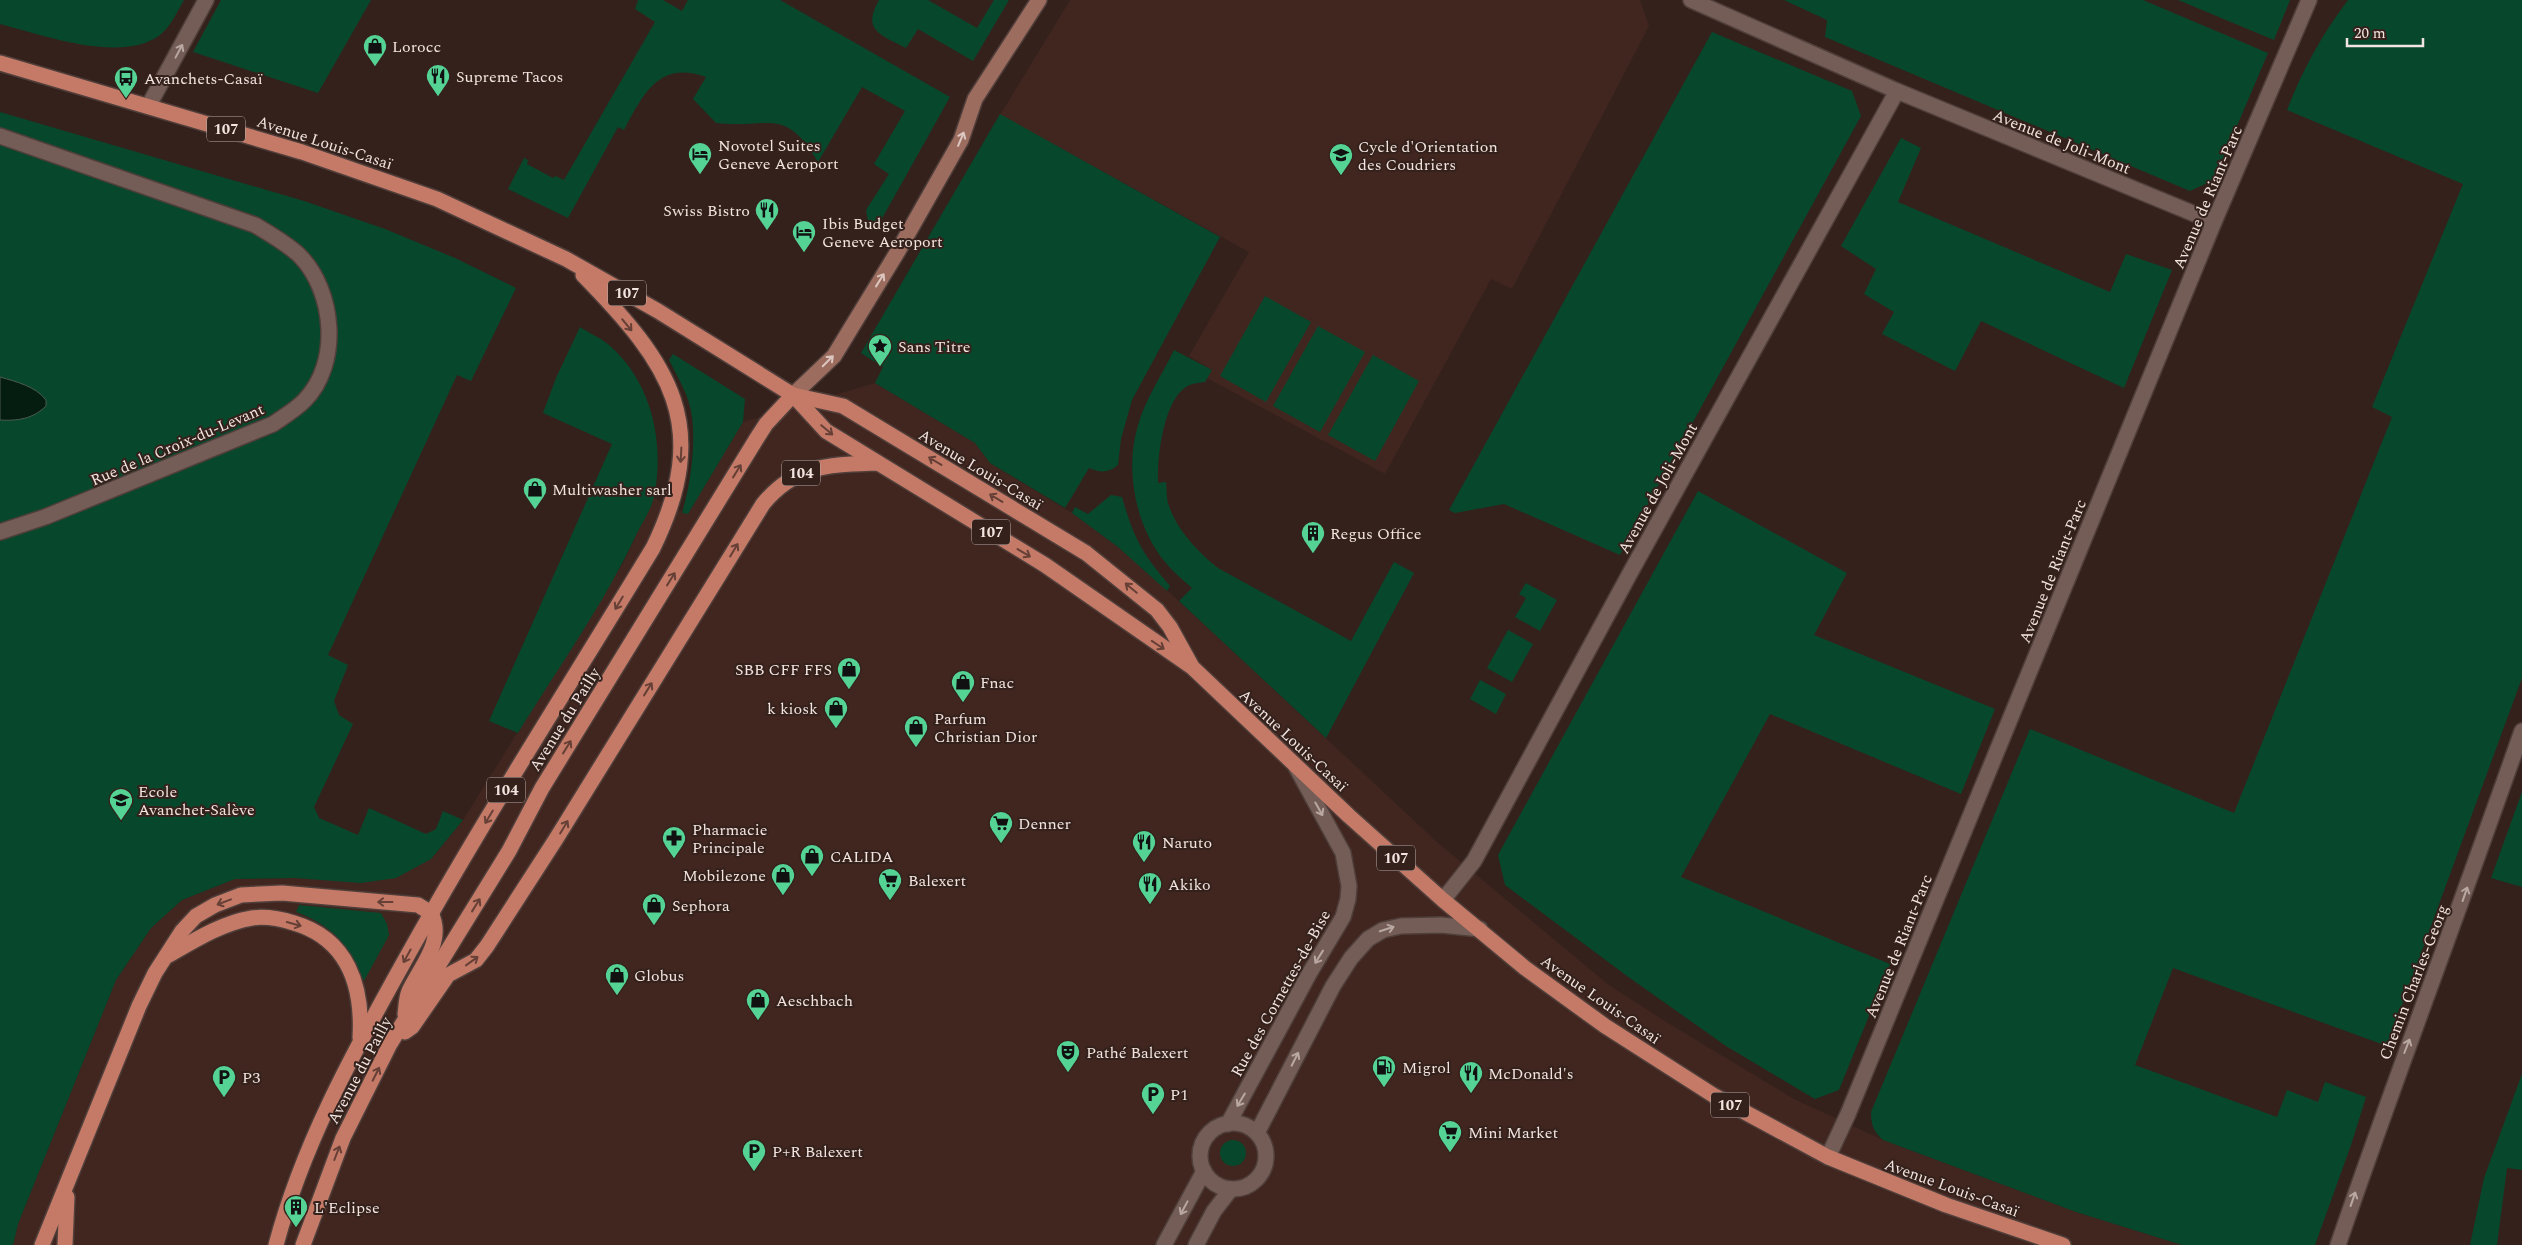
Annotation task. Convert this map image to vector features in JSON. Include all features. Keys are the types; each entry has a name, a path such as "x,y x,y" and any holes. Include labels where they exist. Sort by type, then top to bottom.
{"main road":[{"name":"Avenue Louis-Casaï","path":"2,65 149,105 344,165 436,199 572,262 658,311 794,394 843,406 1086,553 1157,610 1170,627 1192,668"},
{"name":"Avenue Louis-Casaï","path":"572,262 644,345 670,386 677,407"},
{"name":"Avenue Louis-Casaï","path":"794,394 826,431 1053,570 1192,668 1295,766 1444,900 1554,990 1636,1047 1721,1100 1828,1157 1946,1205 2063,1245"},
{"name":"Avenue du Pailly","path":"303,1245 348,1127 390,1044 509,851 542,788 757,438 766,424 794,394"},
{"name":"Avenue du Pailly","path":"276,1245 302,1168 317,1131 360,1042 431,913 653,548 672,503 680,475 681,428 677,407"},
{"name":"104","path":"390,1044 412,1027 448,976 476,960 487,946 556,839 763,504 783,483 802,473 840,464 878,463"},
{"path":"42,1245 67,1188 139,1006 155,973 168,956 182,932 196,916 215,905 241,895 282,892 370,902 404,902 418,905 431,913 437,932 430,952 408,993 404,1020"},
{"path":"168,956 215,930 253,918 270,918 307,927 327,939 340,952 350,971 357,990 361,1015 360,1042"},
{"path":"65,1245 67,1188"}],"street":[{"path":"149,105 206,0"},
{"path":"794,394 834,356 898,251 961,140 975,99 1040,0"},
{"name":"Avenue de Joli-Mont","path":"1691,0 1897,91 2214,222"},
{"name":"Avenue de Riant-Parc","path":"1828,1157 1848,1114 2214,222 2309,0"},
{"name":"Avenue de Joli-Mont","path":"1444,900 1474,861 1629,575 1897,91"},
{"name":"Rue de la Croix-du-Levant","path":"0,136 100,169 255,225 299,255 312,272 324,298 329,324 321,378 304,401 273,424 45,517 0,532"},
{"name":"Chemin Charles-Georg","path":"2338,1245 2391,1090 2461,905 2522,731"},
{"name":"Rue des Cornettes-de-Bise","path":"1228,1124 1309,974 1343,917 1348,899 1348,871 1343,853 1295,766"},
{"path":"1257,1133 1333,986 1351,958 1368,939 1383,930 1401,926 1441,924 1480,928"},
{"path":"1228,1124 1246,1126 1257,1133 1265,1147 1264,1168 1253,1183 1231,1189 1215,1184 1204,1171 1200,1159 1205,1139 1217,1127 1228,1124"},
{"path":"1164,1245 1204,1171"},
{"path":"1196,1245 1214,1211 1231,1189"}],"shaded area":[{"name":"Cycle d'Orientation des Coudriers","path":"1070,0 1640,0 1649,26 1512,289 1491,279 1385,474 1207,378 1212,370 1189,356 1249,252 1000,115"},
{"path":"0,377 37,391 46,400 46,406 36,414 24,418 0,420"},
{"path":"875,383 975,443 990,463 1072,513 1118,547 1179,601 1437,842 1609,985 1794,1099 1883,1140 2076,1212 2182,1245 13,1245 18,1224 116,980 151,928 182,900 235,879 295,878 431,859 463,820 622,565 654,498 688,514 743,422"}],"green space":[{"path":"0,0 184,0 171,23 160,35 144,43 125,47 104,47 59,40 0,24"},
{"path":"221,0 371,0 318,93 193,52"},
{"path":"638,0 663,0 682,11 688,0 780,0 950,97 875,231 869,226 866,210 889,174 874,164 905,111 862,87 818,162 796,133 785,126 774,123 716,123 693,99 706,77 690,73 676,73 664,77 654,84 638,104 624,130 618,127 568,218 508,189 524,158 528,160 527,164 553,178 555,176 564,180 655,22 635,9"},
{"path":"879,0 928,0 977,28 994,0 1009,0 973,61 918,29 906,48 882,35 873,25 872,19"},
{"path":"1784,0 2143,0 2268,53 2214,180 2190,191 1825,37 1827,20"},
{"path":"2178,0 2290,0 2274,40"},
{"path":"2348,0 2522,0 2522,678 2387,1046 2173,968 2135,1065 2277,1117 2287,1090 2318,1102 2325,1082 2366,1097 2315,1245 2182,1245 2076,1212 1883,1140 1873,1127 1871,1112 2030,729 2234,813 2392,417 2372,407 2463,184 2287,110 2313,53"},
{"path":"1712,32 1852,91 1861,116 1620,555 1504,504 1455,513 1449,510"},
{"path":"0,112 304,201 385,229 455,258 516,288 471,381 457,375 328,655 348,665 334,701 339,715 353,724 314,807 319,818 358,835 369,808 426,834 436,829 443,811 463,820 431,859 396,878 361,883 295,878 235,879 182,900 151,928 116,980 18,1224 13,1245 0,1245"},
{"path":"1000,114 1220,237 1132,400 1121,439 1118,465 1111,470 1104,471 1089,468 1065,508 990,463 975,443 875,383 883,367 861,353"},
{"path":"1901,138 1921,148 1898,202 2110,292 2126,254 2172,270 2124,388 1981,321 1955,371 1882,334 1894,312 1864,294 1876,269 1841,246"},
{"path":"1265,296 1311,322 1266,402 1220,376"},
{"path":"1318,326 1365,352 1320,432 1273,406"},
{"path":"580,327 606,342 624,360 636,377 645,395 652,415 658,456 654,497 649,512 610,586 518,733 489,721 612,444 543,413 556,378"},
{"path":"1174,350 1212,370 1205,382 1186,387 1178,394 1172,405 1163,431 1158,472 1158,483 1166,482 1168,503 1177,524 1203,555 1218,568 1351,641 1394,562 1414,573 1326,738 1179,601 1192,588 1165,562 1155,548 1140,516 1133,481 1132,463 1137,429 1144,408"},
{"path":"673,354 745,399 743,422 688,514 682,513 692,466 692,417 686,395 669,360"},
{"path":"1373,355 1419,381 1375,461 1328,435"},
{"path":"1698,491 1847,573 1814,635 1995,709 1961,794 1770,714 1681,877 1890,964 1839,1090 1815,1099 1726,1046 1627,976 1505,885 1498,855"},
{"path":"1111,495 1122,497 1140,545 1152,564 1170,586 1167,591 1118,547 1072,513 1075,507 1088,514"},
{"path":"1526,583 1557,600 1540,631 1515,617 1526,598 1519,594"},
{"path":"1508,630 1533,644 1512,682 1487,668"},
{"path":"1480,680 1506,694 1496,714 1470,699"},
{"path":"2522,792 2522,887 2491,878"},
{"path":"299,905 381,913 387,924 389,935 364,981 338,938 321,924 296,912"},
{"path":"2522,1074 2522,1170 2507,1168 2497,1245 2470,1245 2484,1178"},
{"path":"1233,1140 1242,1144 1246,1153 1242,1162 1233,1166 1224,1162 1220,1153 1224,1144"}],"place":[{"name":"Lorocc","path":"375,67"},
{"name":"Supreme Tacos","path":"438,97"},
{"name":"Avanchets-Casaï","path":"126,99"},
{"name":"Novotel Suites Geneve Aeroport","path":"700,175"},
{"name":"Cycle d'Orientation des Coudriers","path":"1341,176"},
{"name":"Swiss Bistro","path":"767,231"},
{"name":"Ibis Budget Geneve Aeroport","path":"804,253"},
{"name":"Sans Titre","path":"880,367"},
{"name":"Multiwasher sarl","path":"535,510"},
{"name":"Regus Office","path":"1313,554"},
{"name":"SBB CFF FFS","path":"849,690"},
{"name":"Fnac","path":"963,703"},
{"name":"k kiosk","path":"836,729"},
{"name":"Parfum Christian Dior","path":"916,748"},
{"name":"Ecole Avanchet-Salève","path":"121,821"},
{"name":"Denner","path":"1001,844"},
{"name":"Pharmacie Principale","path":"674,859"},
{"name":"Naruto","path":"1144,863"},
{"name":"CALIDA","path":"812,877"},
{"name":"Mobilezone","path":"783,896"},
{"name":"Balexert","path":"890,901"},
{"name":"Akiko","path":"1150,905"},
{"name":"Sephora","path":"654,926"},
{"name":"Globus","path":"617,996"},
{"name":"Aeschbach","path":"758,1021"},
{"name":"Pathé Balexert","path":"1068,1073"},
{"name":"Migrol","path":"1384,1088"},
{"name":"McDonald's","path":"1471,1094"},
{"name":"P3","path":"224,1098"},
{"name":"P1","path":"1153,1115"},
{"name":"Mini Market","path":"1450,1153"},
{"name":"P+R Balexert","path":"754,1172"},
{"name":"L'Eclipse","path":"296,1228"}]}
